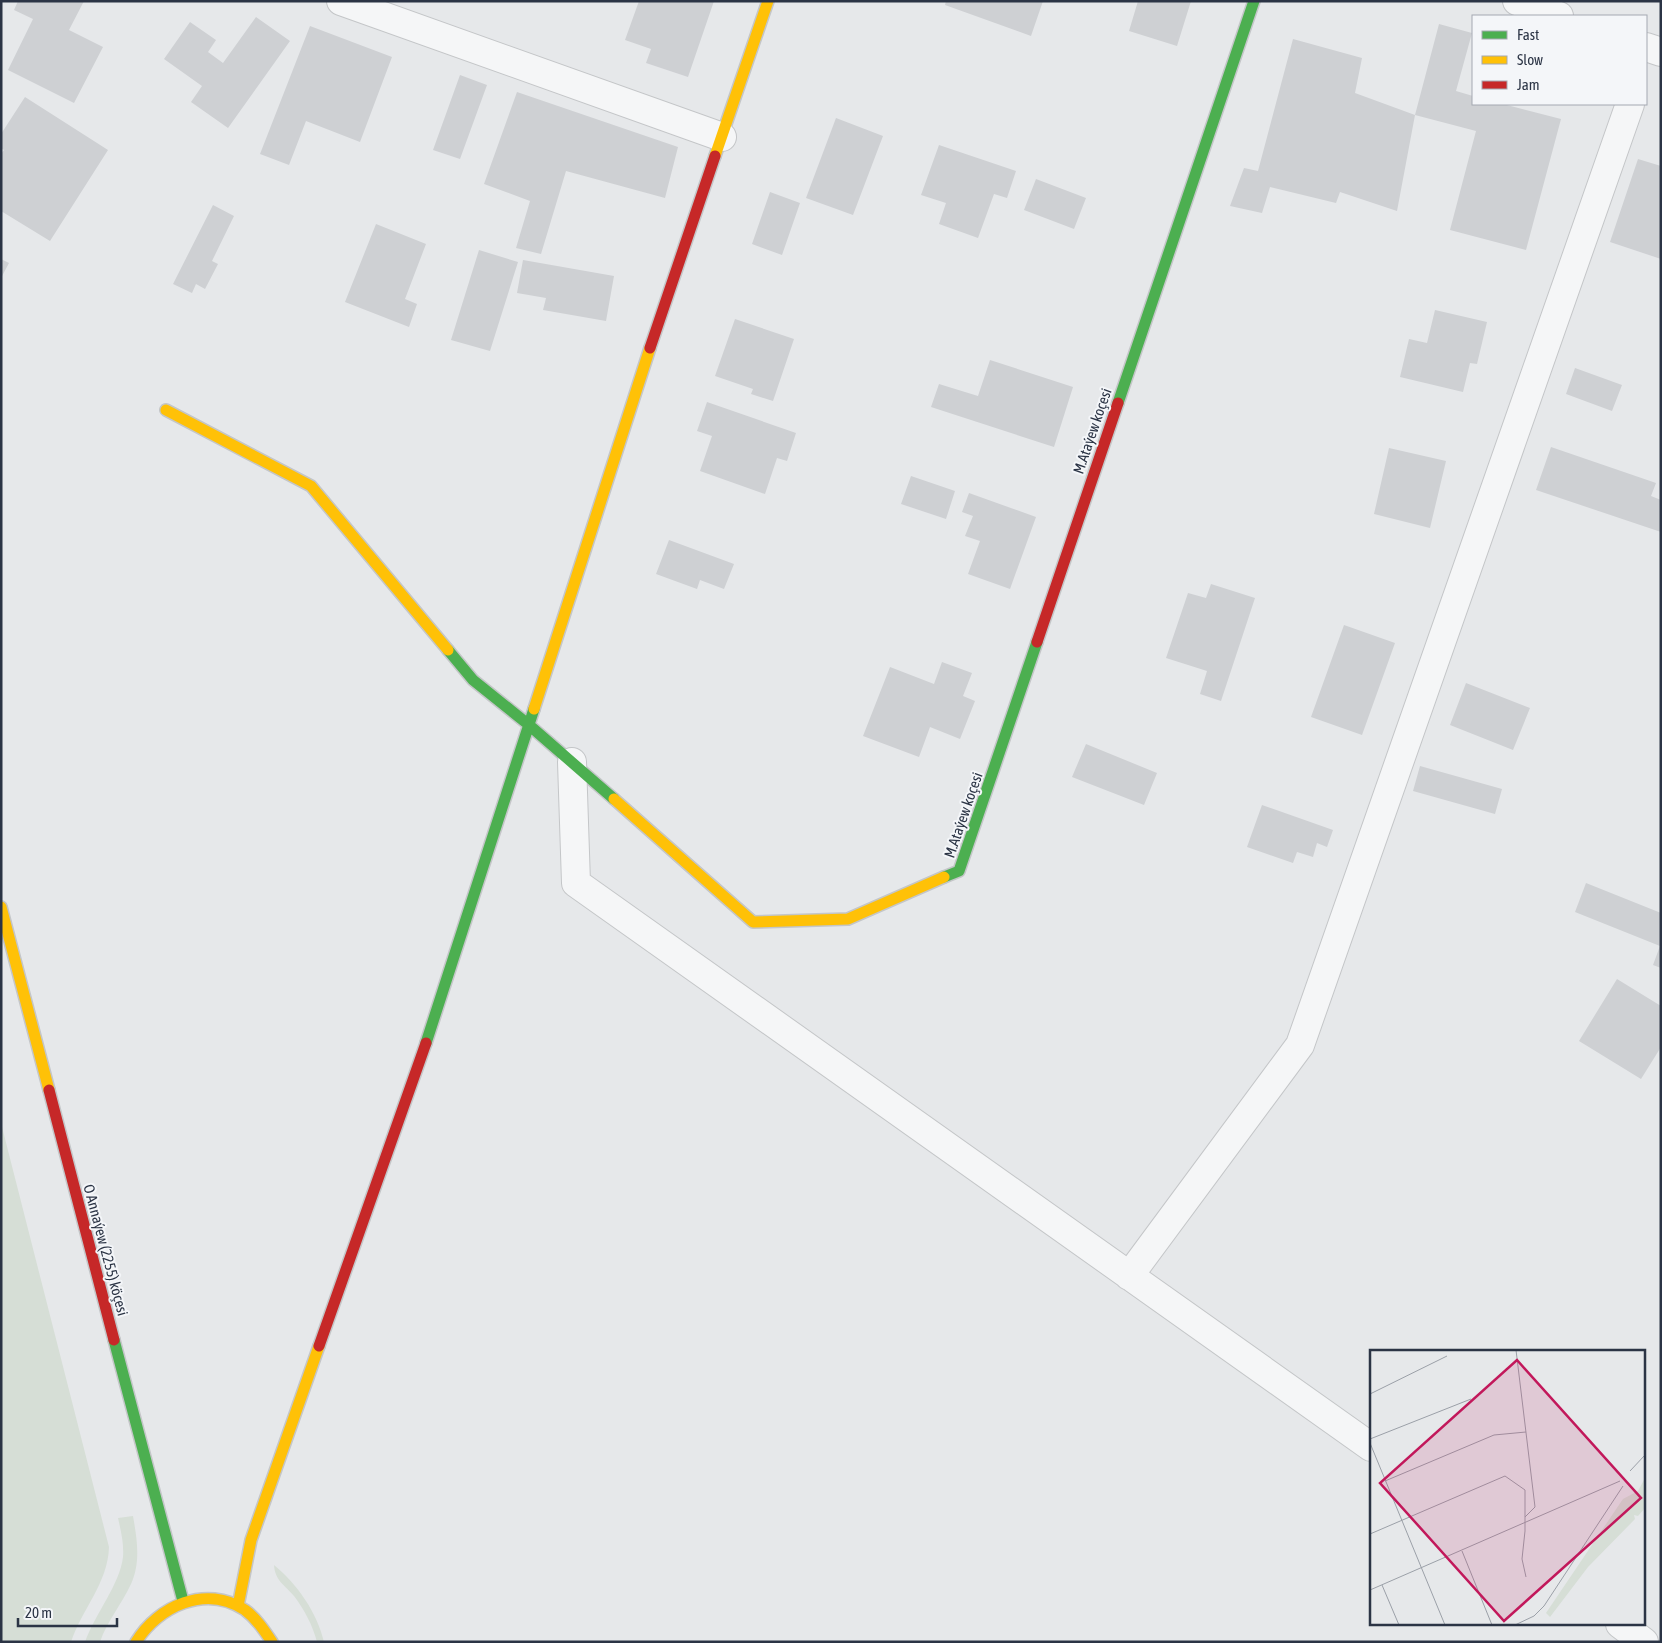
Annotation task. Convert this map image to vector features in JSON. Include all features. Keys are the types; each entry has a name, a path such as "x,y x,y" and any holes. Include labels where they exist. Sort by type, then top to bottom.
{"street":[{"path":"341,1 722,137"},
{"path":"238,1606 251,1540 444,991 655,331 768,1"},
{"name":"M.Ataýew koçesi","path":"572,762 754,922 848,918 959,871 1254,1"},
{"path":"1517,1 1556,15"},
{"path":"1130,1276 1300,1045 1630,105"},
{"path":"166,410 310,486 473,680 572,762 576,883 1370,1446"},
{"name":"O Annaýew (2255) köçesi","path":"1,907 183,1601"},
{"path":"136,1642 141,1631 155,1615 183,1601 217,1599 238,1606 258,1621 272,1642"},
{"path":"1623,1626 1644,1642"}],"shaded area":[{"path":"1,1123 109,1547 108,1560 104,1572 71,1642 1,1642"},
{"path":"133,1516 137,1542 137,1559 131,1584 100,1642 85,1642 121,1567 123,1547 118,1518"},
{"path":"274,1565 291,1581 305,1599 321,1631 324,1642 317,1642 305,1612 294,1596 278,1579"}],"building":[{"path":"18,1 84,1 69,30 103,47 74,103 8,70 33,19 14,10"},
{"path":"639,1 714,1 688,77 646,63 651,49 625,40"},
{"path":"946,1 1043,1 1031,36 945,5"},
{"path":"1138,1 1191,1 1177,46 1129,31"},
{"path":"256,17 290,41 228,128 191,102 202,86 164,59 190,22 216,40 208,52 223,63"},
{"path":"1439,24 1472,33 1456,91 1472,96 1472,105 1507,105 1561,119 1526,250 1450,230 1476,131 1415,115"},
{"path":"310,26 392,57 360,142 306,121 289,165 260,154"},
{"path":"1293,39 1362,58 1355,93 1415,115 1397,211 1340,192 1336,203 1270,187 1262,213 1230,206 1244,168 1258,171"},
{"path":"460,75 487,85 460,159 433,150"},
{"path":"517,92 678,147 665,198 566,171 541,254 516,248 530,201 484,184"},
{"path":"25,97 108,150 50,241 1,211 1,154 4,150 1,148 1,134"},
{"path":"836,118 883,136 853,215 806,198"},
{"path":"939,145 1016,171 1007,198 994,194 978,238 939,224 946,203 921,195"},
{"path":"1638,159 1661,166 1661,259 1610,242"},
{"path":"1036,179 1086,198 1074,229 1024,210"},
{"path":"770,192 800,203 782,255 752,244"},
{"path":"213,205 234,216 212,261 218,264 205,289 196,284 192,293 173,284"},
{"path":"376,224 426,244 405,299 417,304 409,327 345,302"},
{"path":"479,250 518,262 490,351 451,340"},
{"path":"1,259 9,263 1,278"},
{"path":"523,260 614,276 606,321 543,310 546,298 517,293"},
{"path":"1435,310 1487,322 1477,364 1470,363 1463,392 1400,377 1409,339 1427,343"},
{"path":"735,319 794,339 773,401 751,394 753,389 715,376"},
{"path":"990,360 1073,387 1054,447 931,407 939,384 978,396"},
{"path":"1575,368 1622,385 1612,411 1566,394"},
{"path":"707,402 796,433 787,461 777,458 765,494 700,471 712,436 697,431"},
{"path":"1551,447 1656,483 1651,496 1661,500 1661,532 1536,490"},
{"path":"1389,448 1446,461 1430,528 1374,514"},
{"path":"911,476 955,491 946,519 901,504"},
{"path":"969,493 1036,517 1010,589 968,574 980,541 965,536 973,516 962,512"},
{"path":"669,540 734,564 724,589 700,580 697,589 656,574"},
{"path":"1211,584 1255,598 1221,701 1200,694 1207,671 1166,658 1188,593 1206,598"},
{"path":"1344,625 1395,643 1362,735 1311,717"},
{"path":"942,662 972,673 963,696 975,701 960,739 930,727 919,757 863,736 890,667 934,684"},
{"path":"1466,683 1530,708 1513,750 1450,725"},
{"path":"1086,744 1157,773 1144,805 1072,777"},
{"path":"1420,766 1502,789 1495,814 1413,791"},
{"path":"1262,805 1333,830 1327,847 1317,843 1313,857 1297,852 1293,863 1247,847"},
{"path":"1586,883 1661,913 1661,968 1653,965 1660,946 1575,912"},
{"path":"1617,979 1661,1006 1661,1047 1641,1079 1579,1041"}],"traffic: fast":[{"path":"1118,403 1254,1"},
{"path":"944,877 959,871 1037,642"},
{"path":"448,650 473,680 529,725 614,799"},
{"path":"426,1043 534,709"},
{"path":"114,1340 183,1601"}],"traffic: slow":[{"path":"715,156 768,1"},
{"path":"534,709 650,348"},
{"path":"166,410 311,486 448,650"},
{"path":"614,799 753,922 848,919 944,877"},
{"path":"1,907 49,1090"},
{"path":"238,1606 251,1540 319,1346"},
{"path":"136,1642 145,1629 170,1609 199,1599 215,1599 230,1602 245,1610 256,1620 272,1642"}],"traffic: jam":[{"path":"650,348 715,156"},
{"path":"1037,642 1118,403"},
{"path":"319,1346 426,1043"},
{"path":"49,1090 114,1340"}]}
